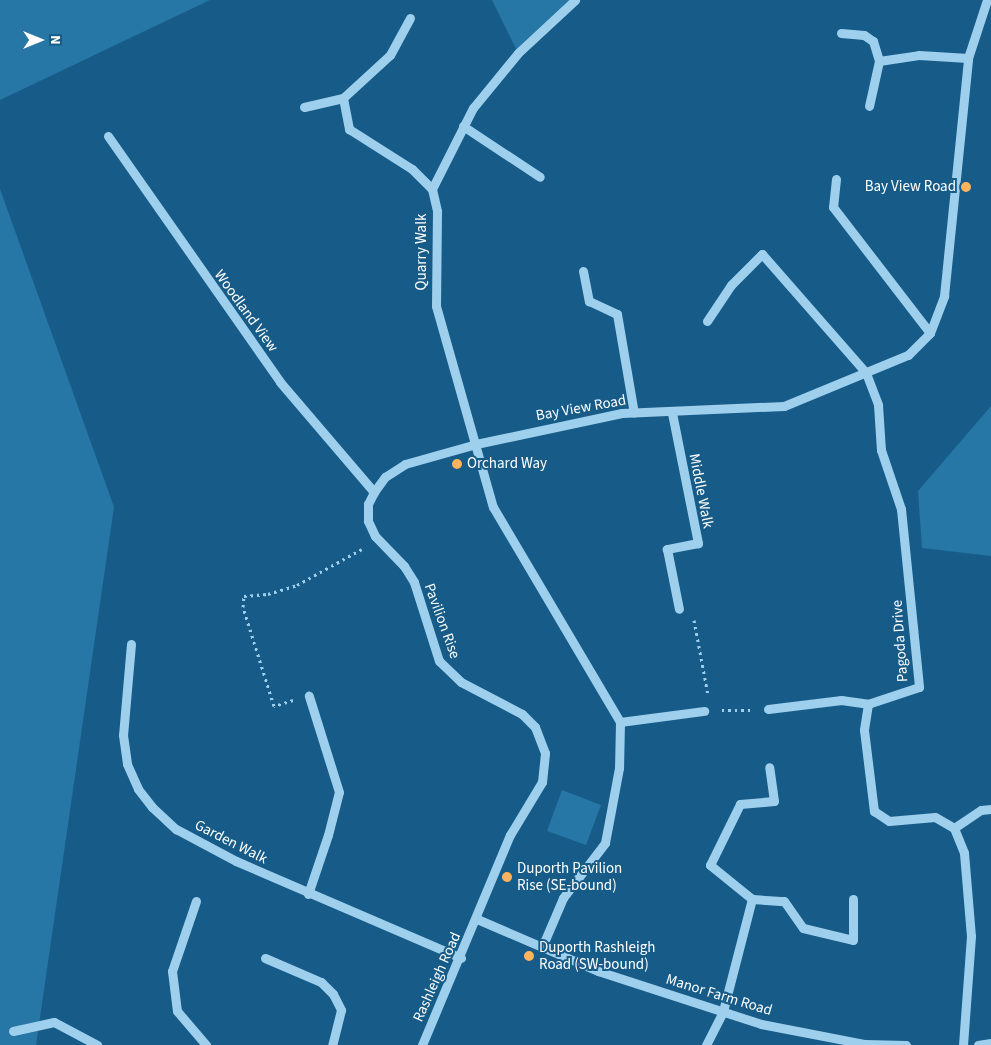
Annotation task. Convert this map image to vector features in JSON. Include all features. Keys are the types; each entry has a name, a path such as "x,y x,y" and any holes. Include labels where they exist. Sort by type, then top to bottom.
{"street":[{"path":"343,98 349,129 412,169 432,189 473,108 518,53 575,0"},
{"name":"Bay View Road","path":"374,492 385,477 405,464 476,444 634,413 672,413 784,406 908,355 930,332 944,296 968,58 987,0"},
{"path":"304,107 343,98 390,55 410,18"},
{"path":"841,33 864,35 873,41 879,61 868,106"},
{"path":"879,61 919,55 968,58"},
{"path":"464,126 540,177"},
{"name":"Woodland View","path":"108,136 269,367 374,492"},
{"path":"836,179 833,207 930,332"},
{"name":"Quarry Walk","path":"432,189 437,211 436,306 476,444"},
{"path":"707,322 731,284 762,254 866,373"},
{"path":"584,271 589,301 617,314 634,413"},
{"name":"Pagoda Drive","path":"866,373 878,405 881,450 901,510 919,687 868,704"},
{"name":"Middle Walk","path":"672,413 698,543 667,549 679,609"},
{"path":"476,444 494,506 620,722 619,768 605,844 563,898 542,947"},
{"name":"Pavilion Rise","path":"374,492 368,504 368,521 378,540 414,582 439,661 448,673 478,693 522,714 535,726 545,753 542,782 510,835 477,919"},
{"name":"Garden Walk","path":"131,644 123,735 127,764 138,789 152,807 176,829 236,861 308,894 461,958"},
{"path":"308,894 328,835 339,792 309,696"},
{"path":"768,709 841,700 868,704 864,730 874,811 889,821 935,817 954,828 964,853 971,936 963,1045"},
{"path":"620,722 707,711"},
{"path":"769,767 774,801 740,804 710,865 752,899 784,901 803,928 853,940 853,899"},
{"path":"954,828 981,810 991,809"},
{"path":"706,1045 723,1011 752,899"},
{"path":"196,901 172,971 177,1011 206,1045"},
{"name":"Manor Farm Road","path":"477,919 598,971 761,1024 865,1044 906,1045"},
{"name":"Rashleigh Road","path":"422,1045 477,919"},
{"path":"265,958 321,982 334,994 341,1010 332,1045"},
{"path":"13,1031 54,1022 97,1045"},
{"path":"978,1045 991,1043"}],"path":[{"path":"309,696 274,706 243,607 244,596 268,594 297,585 378,540"},
{"path":"679,609 692,606 707,711 768,709"}],"shaded area":[{"path":"0,0 210,0 0,100"},
{"path":"492,0 575,0 518,53"},
{"path":"0,189 114,507 36,1045 0,1045"},
{"path":"991,406 991,556 922,548 918,491"},
{"path":"562,790 601,805 586,845 547,831"}],"place":[{"name":"Bay View Road","path":"966,187"},
{"name":"Orchard Way","path":"457,464"},
{"name":"Duporth Pavilion Rise (SE-bound)","path":"507,877"},
{"name":"Duporth Rashleigh Road (SW-bound)","path":"529,956"}]}
